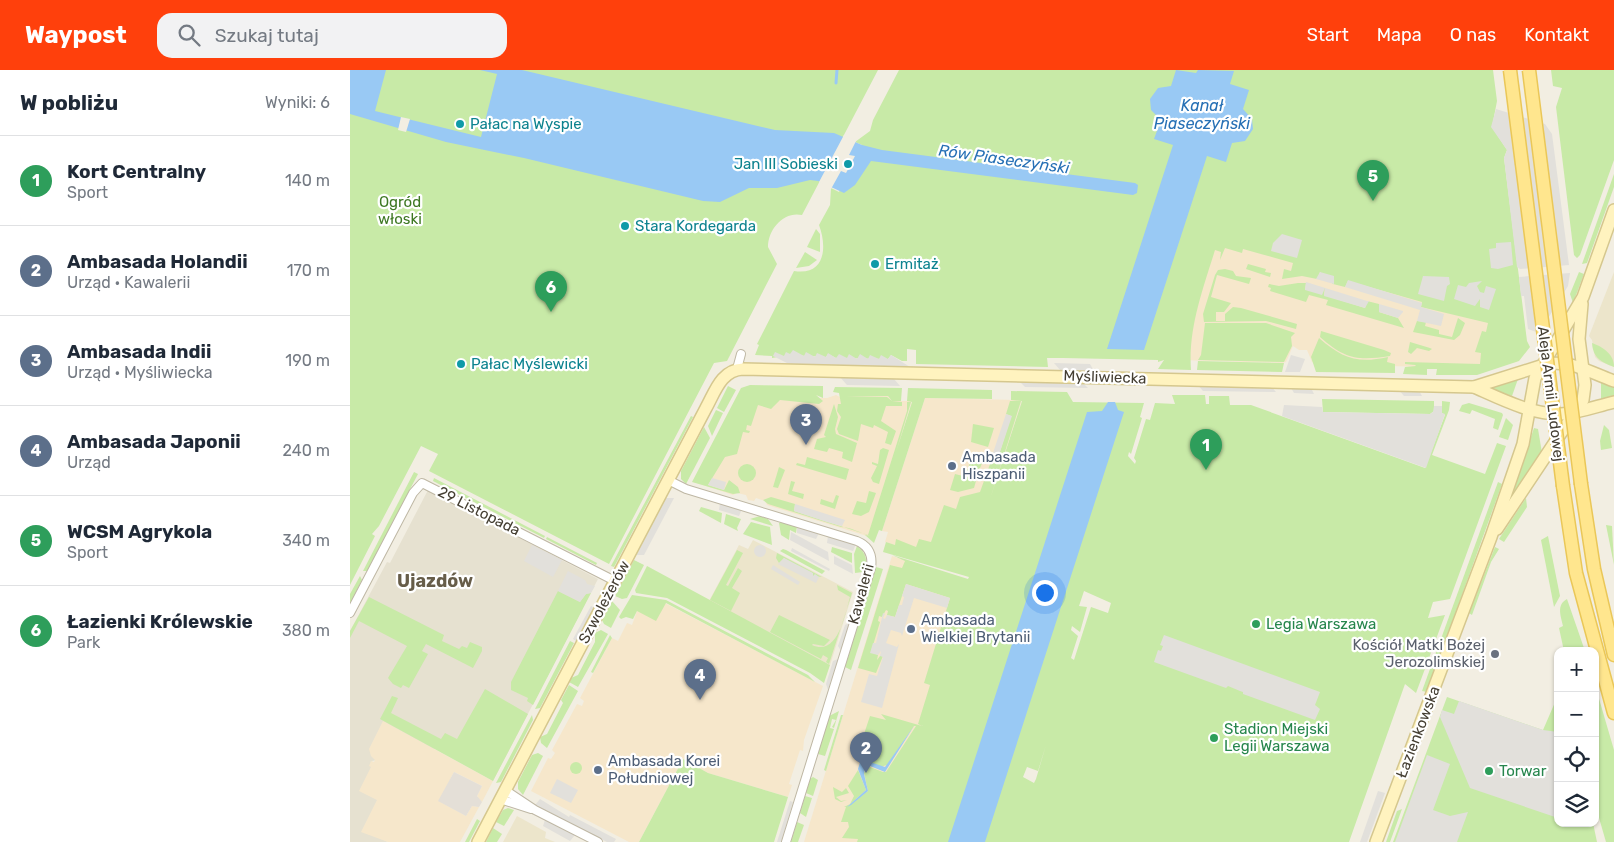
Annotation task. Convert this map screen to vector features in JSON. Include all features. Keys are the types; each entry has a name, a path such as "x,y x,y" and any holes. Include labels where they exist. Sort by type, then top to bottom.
{"main road":[{"name":"Aleja Armii Ludowej","path":"1510,70 1563,486 1576,573 1614,713"},
{"name":"Aleja Armii Ludowej","path":"1529,70 1581,484 1594,569 1614,655"}],"street":[{"path":"1614,210 1583,298 1541,366 1532,386 1530,408 1553,414 1576,412 1614,402"},
{"path":"1576,412 1584,395 1580,329 1583,298"},
{"path":"737,369 741,354"},
{"path":"1541,366 1566,363 1614,381"},
{"name":"Myśliwiecka","path":"737,369 1474,387 1541,366"},
{"name":"Szwoleżerów","path":"478,842 721,380 737,369"},
{"name":"Myśliwiecka","path":"1474,387 1530,408"},
{"name":"Łazienkowska","path":"1376,842 1491,537 1525,436 1530,408"},
{"name":"Łazienkowska","path":"1491,537 1576,412"},
{"name":"Kawalerii","path":"668,480 686,489 857,540 866,547 872,557 871,568 786,842"},
{"name":"29 Listopada","path":"350,613 413,493 422,483 615,581"},
{"path":"503,794 598,842"}],"shaded area":[{"path":"1496,109 1545,124 1552,134 1569,265 1520,269 1517,267 1504,158 1507,150 1491,127"},
{"path":"1282,234 1302,240 1297,258 1271,251 1273,243"},
{"path":"1216,239 1504,325 1517,362 1462,368 1316,364 1312,362 1307,350 1299,350 1293,346 1286,362 1283,363 1180,360"},
{"path":"1511,242 1513,265 1498,269 1491,268 1489,249 1496,248 1496,243"},
{"path":"1320,272 1334,276 1334,284 1316,279"},
{"path":"1614,272 1614,367 1599,361 1595,357 1592,340 1589,336"},
{"path":"1570,273 1568,286 1539,333 1528,329 1524,296 1521,296 1519,277"},
{"path":"1423,276 1449,277 1450,284 1447,286 1444,301 1418,294"},
{"path":"1348,280 1422,303 1421,307 1444,314 1441,326 1417,321 1420,310 1345,287"},
{"path":"1482,281 1477,286 1480,292 1484,293 1486,286 1496,289 1489,310 1480,307 1480,299 1475,306 1454,299 1458,285 1466,287 1469,283"},
{"path":"1306,282 1369,301 1365,308 1324,296 1325,288 1322,295 1305,290"},
{"path":"1379,304 1403,312 1398,318 1379,312"},
{"path":"793,350 804,356 806,352 815,357 817,353 826,357 828,353 836,358 839,354 847,358 849,354 857,359 860,354 868,359 870,355 879,359 881,355 888,359 891,355 910,367 789,364 773,356 775,352 784,356 786,352 790,354"},
{"path":"1291,355 1305,359 1300,372 1285,372"},
{"path":"1054,363 1090,364 1094,371 1061,371"},
{"path":"840,377 894,379 900,386 847,385"},
{"path":"1017,379 1081,381 1088,388 1025,387"},
{"path":"1197,384 1270,385 1276,392 1203,391"},
{"path":"1290,386 1310,386 1314,394 1294,393"},
{"path":"1398,389 1418,389 1422,396 1404,396"},
{"path":"750,393 766,393 769,397 816,395 819,398 827,398 836,395 842,398 846,395 888,396 892,401 912,401 870,537 767,505 765,501 756,498 754,501 748,500 746,495 737,493 733,495 694,482 733,408 742,403 746,395"},
{"name":"Ambasada Hiszpanii","path":"925,398 1022,400 968,568 885,542 888,532 882,531"},
{"path":"1284,405 1322,407 1323,412 1430,414 1433,412 1434,406 1442,406 1442,413 1445,414 1426,468 1282,416"},
{"path":"1006,414 1012,416 998,458 992,456"},
{"path":"712,478 726,482 724,490 708,485"},
{"path":"428,490 598,579 493,781 437,748 372,761 384,840 388,842 350,842 350,631 387,562 390,563"},
{"path":"665,498 674,498 644,555 636,555"},
{"path":"720,503 742,509 739,516 719,510"},
{"path":"795,504 845,520 842,526 827,522 794,511"},
{"path":"797,526 819,533 816,539 797,533"},
{"path":"791,532 828,552 829,561 790,540"},
{"path":"828,536 856,544 853,551 827,543"},
{"path":"753,540 853,592 830,665 709,601 739,545 748,549"},
{"path":"532,545 562,560 553,577 524,561"},
{"path":"760,545 766,551 760,557 754,551"},
{"path":"792,548 830,569 829,571 791,551"},
{"path":"834,556 852,565 853,574 834,564"},
{"path":"892,556 968,580 885,842 804,842"},
{"path":"784,558 813,573 813,576 815,574 819,577 816,583 778,564"},
{"path":"773,565 800,582 798,585 771,569"},
{"path":"568,571 585,580 587,584 595,586 591,593 586,594 580,602 558,591"},
{"path":"906,584 950,598 947,608 914,598 902,636 901,633 891,630 886,643 897,647 899,644 882,708 861,702 869,674 877,676 883,657 880,656 881,651 878,655 870,653 873,643 876,643 883,613 885,614 883,618 885,619 887,615 895,617 899,605 902,605 904,597 902,596"},
{"path":"665,603 823,686 804,740 803,751 800,750 789,784 792,785 788,797 708,773 683,759 639,842 629,842 531,791 548,758 551,759 555,753 552,750 577,704 582,706 584,701 580,698 612,638 618,641 627,623 632,625 637,611"},
{"path":"591,606 594,608 576,641 573,639"},
{"path":"849,623 841,651 838,646 845,625"},
{"path":"1164,635 1320,692 1315,705 1320,709 1315,720 1243,694 1243,692 1228,686 1226,688 1154,662 1158,650 1161,651 1163,646 1160,645"},
{"path":"838,659 828,690 826,684 833,661"},
{"path":"1459,701 1543,730 1554,731 1554,817 1470,788 1440,717 1442,710 1454,714"},
{"path":"383,721 493,781 482,802 477,796 482,786 454,772 439,801 466,816 472,806 479,807 460,842 388,842 361,832 377,800 359,791 371,767 369,766 371,761 374,762 375,760 371,756 369,749"},
{"path":"1427,755 1450,764 1433,810 1450,816 1468,812 1457,842 1395,842"},
{"path":"454,772 482,786 477,796 482,802 479,807 472,806 466,816 438,801"},
{"path":"557,779 578,790 571,803 550,793"},
{"path":"1378,791 1385,793 1367,842 1360,842"},
{"path":"540,799 569,817 570,815 616,839 614,842 607,842 534,804"},
{"path":"790,801 793,802 781,842 777,842"},
{"path":"517,816 546,832 545,838 555,842 503,842"},
{"path":"545,820 575,835 570,841 543,826"}],"green space":[{"name":"Ogród włoski","path":"350,70 878,70 802,215 795,214 789,216 774,228 768,247 777,264 727,361 714,363 609,564 429,471 438,454 421,446 379,526 372,534 375,536 350,585"},
{"path":"899,70 1493,70 1497,101 1492,127 1507,150 1504,158 1527,341 1530,347 1519,361 1477,375 1436,375 1437,369 1427,369 1427,375 1403,374 1405,367 1416,366 1405,364 1405,362 1480,364 1481,353 1475,352 1482,331 1486,332 1488,323 1421,307 1422,302 1348,281 1345,287 1333,284 1320,272 1317,279 1302,276 1282,279 1284,269 1291,271 1293,263 1243,249 1242,253 1225,248 1220,260 1221,252 1215,250 1201,294 1192,339 1191,370 1158,369 1164,360 1158,362 1158,360 1047,358 1048,367 916,364 916,350 907,349 907,361 902,361 891,355 888,359 836,358 828,354 826,357 790,355 772,358 772,356 755,355 759,345 757,344 794,271 813,269 822,258 823,242 819,225 830,205 831,188 839,192 862,145 855,142 870,131 873,120"},
{"path":"1551,70 1614,70 1614,160 1580,255 1577,258 1574,255 1556,107 1562,88 1553,86"},
{"path":"1614,174 1614,187 1587,263 1582,264"},
{"path":"816,229 820,234 820,252 807,247"},
{"path":"805,252 817,260 809,266 796,268"},
{"path":"1248,264 1266,269 1265,272 1271,273 1270,277 1246,269"},
{"path":"1218,270 1233,271 1236,276 1251,278 1249,284 1217,275 1211,297 1231,303 1224,312 1216,312 1216,321 1225,321 1225,314 1233,307 1297,324 1296,329 1266,321 1204,322 1203,314 1215,275"},
{"path":"1579,272 1584,274 1573,303 1570,294"},
{"path":"1306,283 1305,290 1325,288 1324,295 1365,308 1367,301 1379,304 1379,312 1398,318 1404,328 1326,305 1328,300 1309,295 1306,302 1270,291 1271,288 1268,287 1269,284 1279,286"},
{"path":"1458,318 1465,323 1460,335 1454,340 1413,332 1417,321 1426,322 1425,326 1439,330 1439,334 1452,337"},
{"path":"1205,323 1266,323 1295,333 1291,337 1292,346 1284,362 1198,360 1201,355"},
{"path":"1321,331 1384,350 1391,353 1390,356 1352,357 1337,350 1320,337"},
{"path":"1319,338 1350,358 1367,360 1388,357 1387,362 1395,364 1395,373 1316,372 1311,357"},
{"path":"1410,342 1432,349 1429,351 1417,348 1411,354 1408,352"},
{"path":"1592,343 1610,355 1614,362 1614,367 1598,359"},
{"path":"1198,361 1284,363 1282,372 1197,370"},
{"path":"1518,379 1512,396 1488,388"},
{"path":"1601,382 1614,387 1614,397 1601,400"},
{"path":"750,385 823,386 823,398 816,395 823,401 819,404 780,400 771,409 758,405 751,426 747,425 746,430 750,431 749,433 743,432 737,454 725,457 708,485 724,490 729,480 738,487 740,493 733,494 692,482 741,388"},
{"path":"728,386 736,390 724,412 717,408"},
{"path":"835,387 902,388 901,401 892,401 902,402 902,406 886,406 881,421 896,431 891,445 885,443 888,432 874,425 873,428 861,424 858,441 839,434 837,429 841,417 837,411 838,404 841,404 839,393 833,392","holes":["846,396 888,396 892,401 887,397"]},
{"path":"908,388 992,390 992,399 925,398 882,531 879,530 874,543 865,535 870,536 862,533 868,535 907,411 907,402 911,402 896,452 912,402 907,401"},
{"name":"Legia Warszawa","path":"1011,391 1067,392 1073,402 1144,403 1140,417 1142,418 1131,454 1129,452 1128,456 1135,464 1134,458 1146,419 1150,420 1155,403 1175,404 1172,395 1205,395 1206,404 1209,404 1209,396 1229,396 1230,405 1251,405 1425,468 1445,415 1442,413 1442,401 1450,402 1449,410 1432,455 1485,474 1497,443 1506,446 1450,599 1433,602 1428,618 1445,615 1416,693 1405,684 1349,842 857,842 858,839 842,838 849,827 848,822 841,822 846,807 844,807 850,804 854,796 848,786 858,770 866,790 847,807 868,791 864,773 866,768 870,767 886,772 916,726 914,726 887,765 880,767 861,759 865,748 860,746 870,716 886,720 881,714 922,726 918,724 930,685 924,683 950,598 906,584 895,617 887,615 888,611 886,610 882,617 879,616 878,621 880,622 871,652 878,655 877,660 880,656 883,656 876,673 858,668 890,565 902,568 905,561 892,555 968,579 969,577 883,552 886,542 895,545 896,539 916,547 919,539 931,542 944,505 956,509 960,497 980,492 990,464 998,458 1011,416 1006,414 1010,401 1021,401 990,499 1022,401 1011,400","holes":["1084,591 1111,603 1108,613 1091,607 1074,660 1071,658 1078,636 1071,630 1072,626 1080,632 1087,607 1079,606","1046,745 1036,779 1034,783 1023,777 1027,767 1038,771"]},
{"path":"1322,399 1434,401 1434,411 1430,414 1323,412"},
{"path":"1469,403 1502,413 1498,430 1493,428 1495,419 1472,410 1470,414 1459,411 1462,405"},
{"path":"834,404 838,417 835,429 836,434 857,443 852,462 842,458 843,452 829,448 827,452 814,449 817,439 826,437 824,435"},
{"path":"716,410 723,413 712,436 708,426"},
{"path":"691,416 693,417 614,567 611,566"},
{"path":"1506,418 1513,425 1508,440 1499,437"},
{"path":"973,424 994,428 988,447 971,442"},
{"path":"1604,425 1609,430 1612,448 1601,450 1600,441"},
{"path":"704,427 710,438 686,484 681,479 681,471"},
{"path":"1534,428 1538,429 1542,453 1509,503"},
{"path":"883,448 889,450 879,484 873,482 871,478 877,466 872,464 872,462 878,464 880,450"},
{"path":"980,452 986,454 980,468 968,473 962,471 968,469 971,459 974,460 976,454 979,455"},
{"path":"807,457 849,469 846,480 796,465 797,463 805,465"},
{"path":"747,464 753,467 756,473 753,479 747,482 741,479 738,473 741,467"},
{"path":"779,467 785,470 778,488 773,487"},
{"path":"414,472 418,474 367,571 363,571"},
{"path":"955,474 967,477 978,474 974,488 958,492 950,490"},
{"path":"434,478 545,536 544,538 433,481"},
{"path":"791,481 795,482 792,491 804,494 803,499 788,494"},
{"path":"1498,482 1502,484 1427,692 1422,691"},
{"path":"869,491 876,493 869,512 861,516 852,514 857,501 866,503"},
{"path":"836,495 839,496 835,509 820,504 821,499 833,503"},
{"path":"771,497 795,504 794,511 844,527 768,504 763,500"},
{"path":"1526,498 1527,507 1504,542 1499,539"},
{"path":"701,507 722,513 721,523 699,511"},
{"path":"726,514 741,519 737,528 738,531 724,524"},
{"path":"760,516 768,519 773,526 750,519"},
{"path":"751,522 770,527 772,545 743,534"},
{"path":"779,523 797,526 796,533 790,530 789,540 781,535"},
{"path":"1606,525 1612,526 1614,565"},
{"path":"1548,536 1560,596 1554,607 1541,540"},
{"path":"547,537 597,563 596,565 546,539"},
{"path":"857,546 864,554 866,565 863,572 855,573 854,554"},
{"path":"832,547 852,553 852,563 831,552"},
{"path":"1495,547 1499,549 1491,562 1472,615 1469,613"},
{"path":"783,549 825,571 822,574 780,551"},
{"path":"737,550 743,553 726,585 728,586 738,568 742,571 732,588 740,593 731,611 710,600"},
{"path":"777,553 822,577 813,576 784,558 779,563 776,558"},
{"path":"634,560 644,565 627,598 622,599 615,596"},
{"path":"647,566 830,665 824,683 810,673 667,598 636,593 635,590"},
{"path":"876,567 883,569 851,670 845,667"},
{"path":"360,576 362,580 350,603 350,594"},
{"path":"837,585 852,593 847,610 850,597 838,590"},
{"path":"558,591 580,602 586,594 591,593 533,705 527,701 528,698 511,690 511,682"},
{"path":"632,595 666,600 808,675 815,682 666,603 656,621 637,611 633,619 626,617 621,619 619,617"},
{"path":"369,597 444,635 442,641 459,649 462,646 467,648 470,642 482,647 482,651 473,668 426,644 422,651 428,654 409,688 403,685 401,688 393,684 388,678 407,646 359,621 350,638 350,631"},
{"path":"1567,599 1584,647 1563,647 1559,628 1563,626 1560,608"},
{"path":"612,601 620,610 611,628 604,624 602,620"},
{"path":"779,615 830,640 824,646 812,645 821,647 828,645 834,640 841,626 829,664 826,662 828,658 823,655 821,659 770,632"},
{"path":"601,630 608,634 578,687 569,682 571,678 578,675 595,642 595,633"},
{"path":"610,635 612,638 593,673 591,672"},
{"path":"570,641 574,643 540,708 535,709"},
{"path":"569,685 578,691 547,748 541,743 540,737 547,734 563,703 561,700"},
{"path":"485,689 528,714 493,781 380,719 392,696 398,698 391,713 441,739 445,733 457,739"},
{"name":"Torwar","path":"1447,697 1543,730 1554,705 1554,827 1594,827 1597,842 1393,842"},
{"path":"1599,699 1614,750 1614,842 1606,842 1599,818"},
{"path":"839,711 834,728 832,727 836,720 832,719 830,728 834,729 825,756 818,754 829,716"},
{"path":"532,715 533,720 501,782 496,783"},
{"path":"841,715 843,715 826,771 824,770"},
{"path":"538,753 543,756 523,795 518,789 518,782 532,755"},
{"path":"683,759 708,773 788,797 774,842 639,842"},
{"path":"576,762 582,768 576,774 570,768"},
{"path":"813,777 818,780 813,796 806,793 810,779"},
{"path":"833,787 842,792 846,788 849,793 836,797 841,801 847,800 841,802 835,799"},
{"path":"805,796 812,798 806,817 800,813"},
{"path":"508,808 514,810 504,826 496,822 503,810"},
{"path":"1402,809 1390,842 1386,842 1397,811"},
{"path":"477,819 480,821 469,842 465,842"},
{"path":"797,822 804,825 798,842 791,842"},
{"path":"493,828 502,834 497,842 486,842"}],"water":[{"path":"350,70 386,70 375,111 481,137 497,74 480,70 522,70 775,130 834,133 862,145 882,150 1135,183 1138,185 1137,193 1133,195 871,161 855,185 844,193 818,181 810,180 777,188 749,188 720,202 703,201 524,158 446,142 350,114"},
{"name":"Kanał Piaseczyński","path":"1176,70 1196,73 1198,70 1234,71 1230,84 1249,90 1243,109 1252,119 1253,129 1245,141 1232,143 1226,162 1207,156 1144,350 1107,349 1173,145 1154,139 1161,120 1151,110 1150,99 1158,88 1171,86"},
{"path":"1108,402 1115,402 1118,410 1124,412 985,842 948,842 1087,412 1102,411"},
{"path":"914,726 885,772 870,766 865,768 864,774 868,791 847,807 866,790 858,769 861,759 885,767"}],"pier":[{"path":"401,117 410,119 406,132 398,130"},
{"path":"844,135 856,141 849,155 855,156 846,173 841,171 831,189 819,182"}],"waterway":[{"path":"836,83 837,70"}],"place":[{"name":"Pałac na Wyspie","path":"460,124"},
{"name":"Jan III Sobieski","path":"848,164"},
{"name":"WCSM Agrykola","path":"1373,201"},
{"name":"Stara Kordegarda","path":"625,226"},
{"name":"Ermitaż","path":"875,264"},
{"name":"Łazienki Królewskie","path":"551,312"},
{"name":"Pałac Myślewicki","path":"461,364"},
{"name":"Ambasada Indii","path":"806,445"},
{"name":"Ambasada Hiszpanii","path":"952,466"},
{"name":"Kort Centralny","path":"1206,470"},
{"name":"Legia Warszawa","path":"1256,624"},
{"name":"Ambasada Wielkiej Brytanii","path":"911,629"},
{"name":"Kościół Matki Bożej Jerozolimskiej","path":"1495,654"},
{"name":"Ambasada Japonii","path":"700,700"},
{"name":"Stadion Miejski Legii Warszawa","path":"1214,738"},
{"name":"Ambasada Korei Południowej","path":"598,770"},
{"name":"Torwar","path":"1489,771"},
{"name":"Ambasada Holandii","path":"866,773"}],"district":[{"name":"Ujazdów","path":"435,581"}],"water label":[{"name":"Rów Piaseczyński","path":"1004,159"}]}
